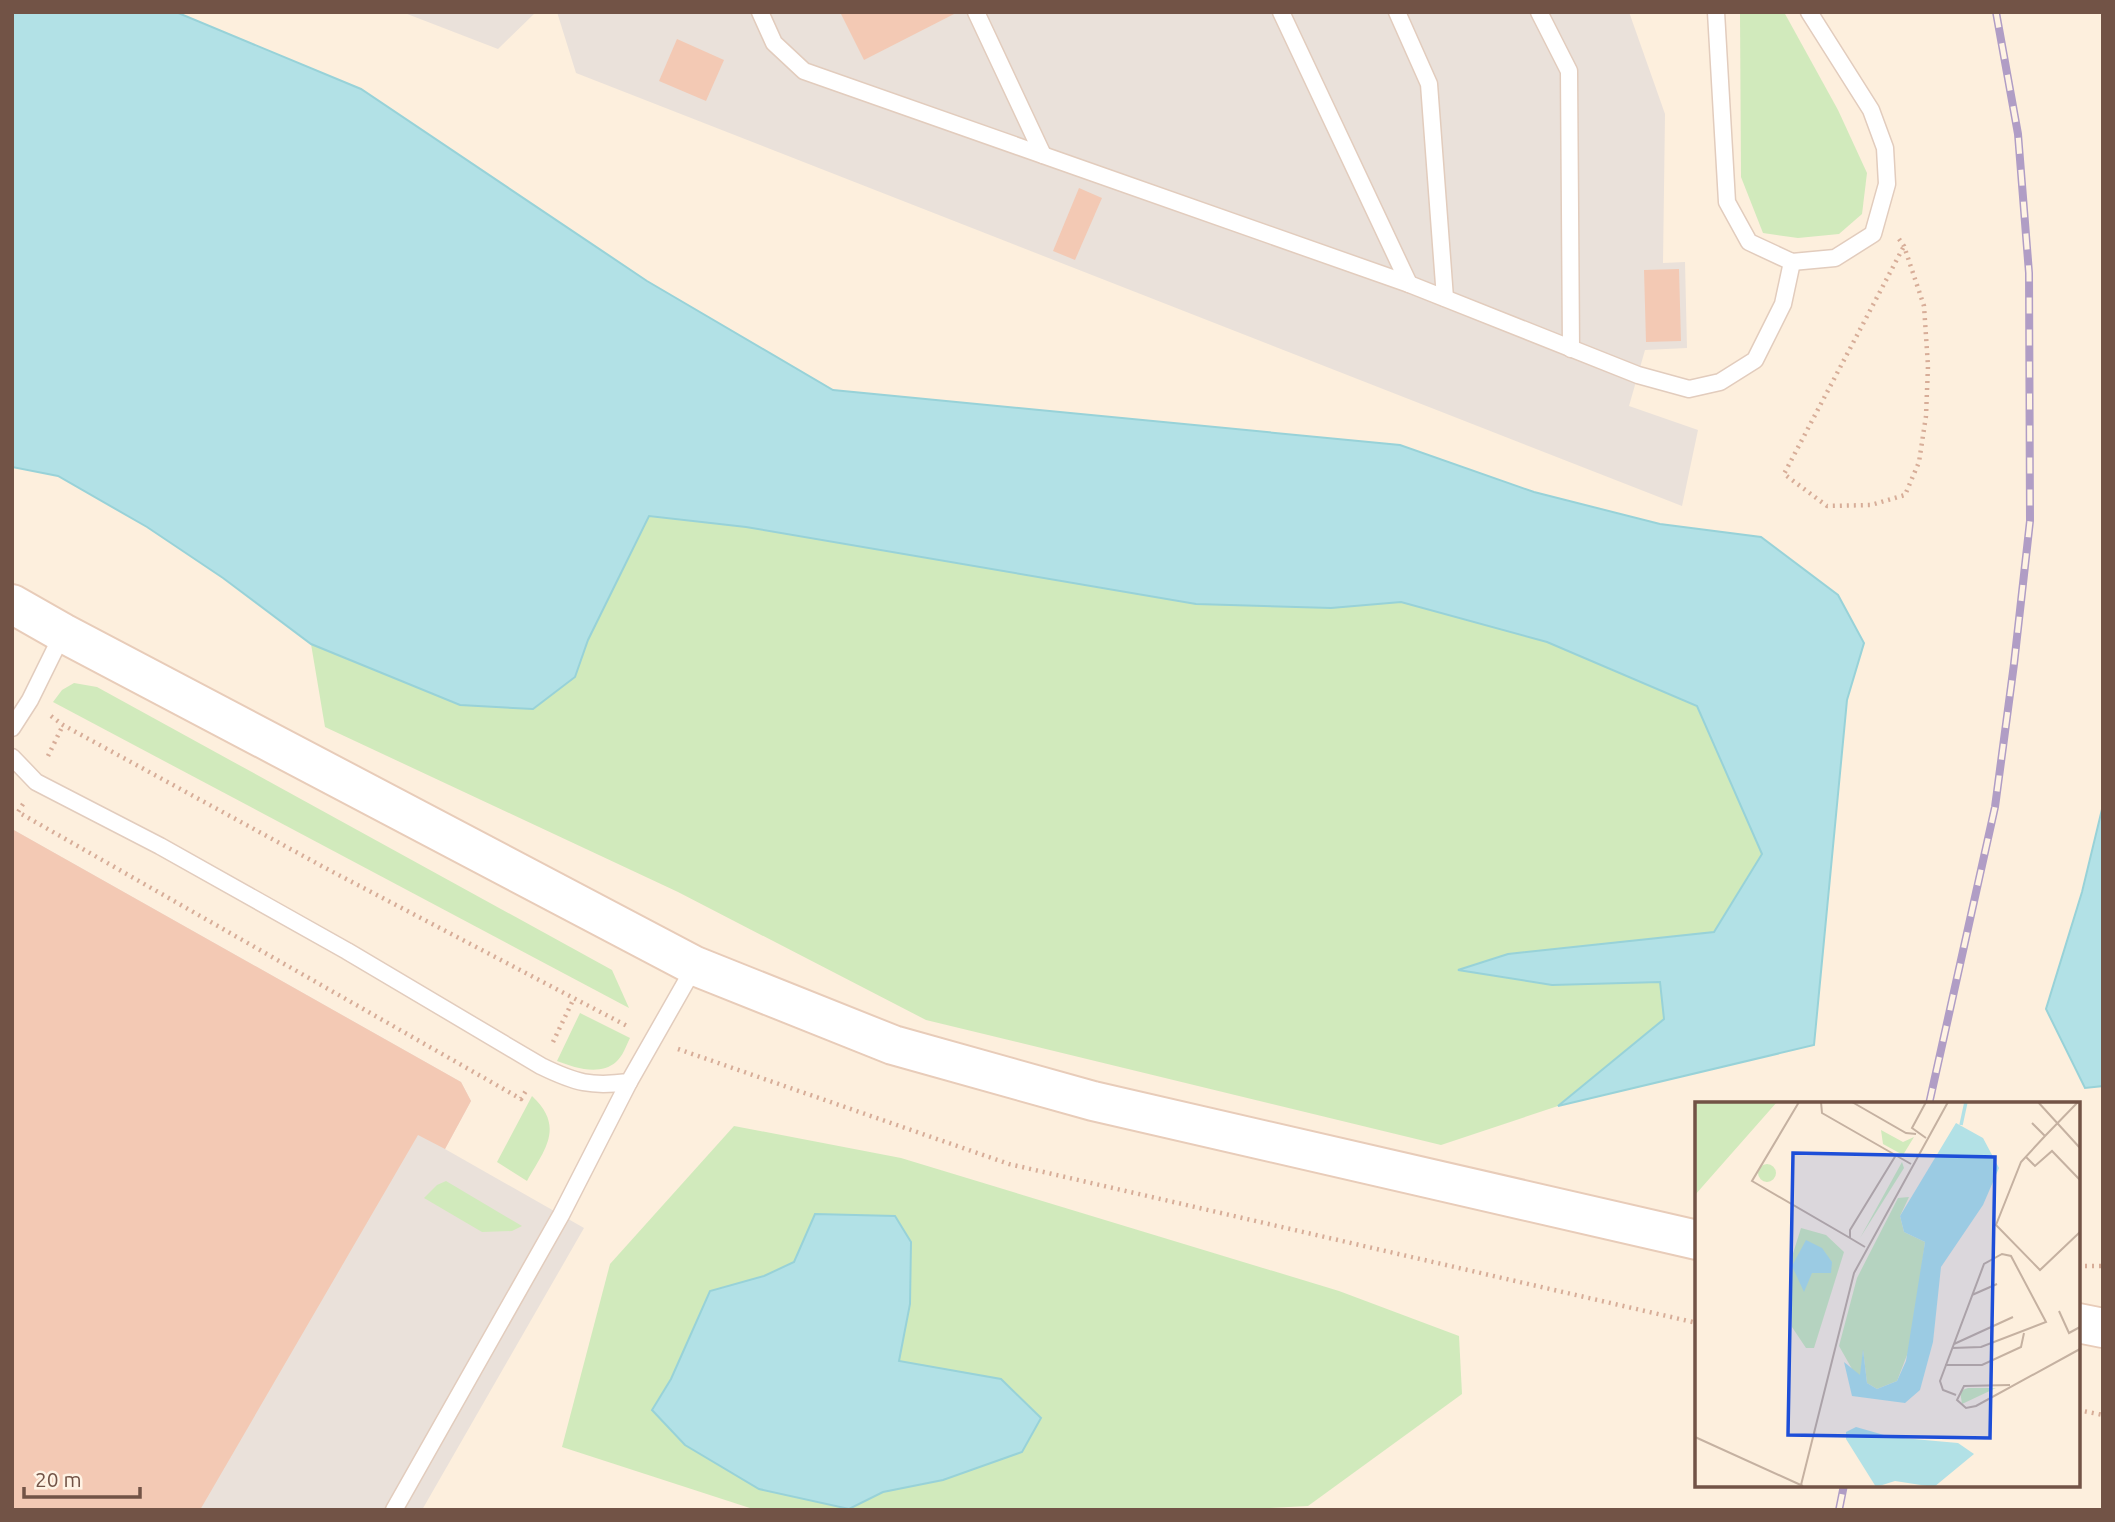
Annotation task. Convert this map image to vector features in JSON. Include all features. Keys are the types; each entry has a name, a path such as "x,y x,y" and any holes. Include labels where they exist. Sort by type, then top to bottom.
{"main road":[{"path":"12,604 695,966 893,1045 1093,1101 1695,1240"},
{"path":"2080,1323 2103,1328"}],"lane":[{"path":"760,12 774,43 804,71 1409,284 1638,375 1689,389 1720,382 1755,360 1783,304 1792,262"},
{"path":"976,12 1043,155"},
{"path":"1281,12 1409,284"},
{"path":"1396,12 1429,84 1445,298"},
{"path":"1539,12 1569,71 1571,349"},
{"path":"1716,12 1727,202 1749,242 1792,262 1835,258 1873,234 1887,184 1885,148 1871,110 1808,12"},
{"path":"12,728 30,700 63,633"},
{"path":"12,757 36,782 160,846 324,938 541,1066 568,1079 602,1086 629,1082"},
{"path":"394,1510 561,1216 629,1082 695,966"}],"path":[{"path":"1879,210 1904,246 1923,306 1928,366 1926,416 1919,462 1905,495 1871,505 1827,506 1784,474 1904,246"},
{"path":"2080,1266 2103,1266"},
{"path":"2080,1410 2103,1415"}],"shaded area":[{"path":"402,12 536,12 498,49"},
{"path":"557,12 1629,12 1665,114 1663,263 1685,262 1687,348 1645,350 1629,406 1698,430 1682,506 576,73"},
{"path":"12,829 461,1082 471,1101 445,1149 584,1228 422,1510 12,1510"}],"green space":[{"path":"1740,12 1784,12 1838,110 1867,173 1862,214 1839,234 1798,238 1763,233 1741,177"},
{"path":"649,516 746,527 1196,604 1331,608 1401,602 1547,642 1697,706 1763,854 1714,932 1508,954 1459,970 1552,985 1660,982 1664,1019 1558,1106 1441,1145 926,1020 678,892 325,727 311,644 460,705 575,677 588,640"},
{"path":"74,683 97,687 612,970 629,1008 53,702 62,690"},
{"path":"580,1013 630,1038 621,1057 610,1066 595,1070 557,1061"},
{"path":"532,1096 542,1107 550,1128 545,1148 527,1181 497,1162"},
{"path":"734,1126 901,1158 1339,1291 1459,1336 1462,1394 1308,1506 1236,1510 756,1510 562,1447 610,1264"},
{"path":"446,1181 522,1226 512,1231 482,1232 424,1198 437,1185"}],"water":[{"path":"12,12 176,12 361,89 647,281 833,390 1400,445 1534,492 1660,524 1761,537 1838,595 1864,643 1847,700 1814,1045 1558,1106 1664,1019 1660,982 1552,985 1458,970 1508,954 1714,932 1762,854 1697,706 1547,642 1401,602 1331,608 1196,604 746,527 649,516 588,640 575,677 533,709 460,705 311,644 223,578 147,527 58,476 12,467"},
{"path":"2103,805 2103,1086 2085,1088 2046,1009 2082,892"},
{"path":"815,1214 895,1216 911,1242 910,1304 899,1361 1001,1379 1041,1418 1022,1452 943,1480 883,1492 849,1509 759,1489 685,1445 652,1410 671,1379 710,1291 764,1276 794,1262"}],"building":[{"path":"840,12 958,12 864,60"},
{"path":"677,39 724,60 706,101 659,81"},
{"path":"1079,188 1102,198 1075,260 1053,251"},
{"path":"1679,269 1681,341 1646,342 1644,270"},
{"path":"12,829 461,1082 471,1101 445,1149 418,1135 200,1510 12,1510"}],"railway":[{"path":"1929,1102 1995,807 2030,521 2029,273 2018,134 1996,12"},
{"path":"1839,1510 1844,1487"}]}
